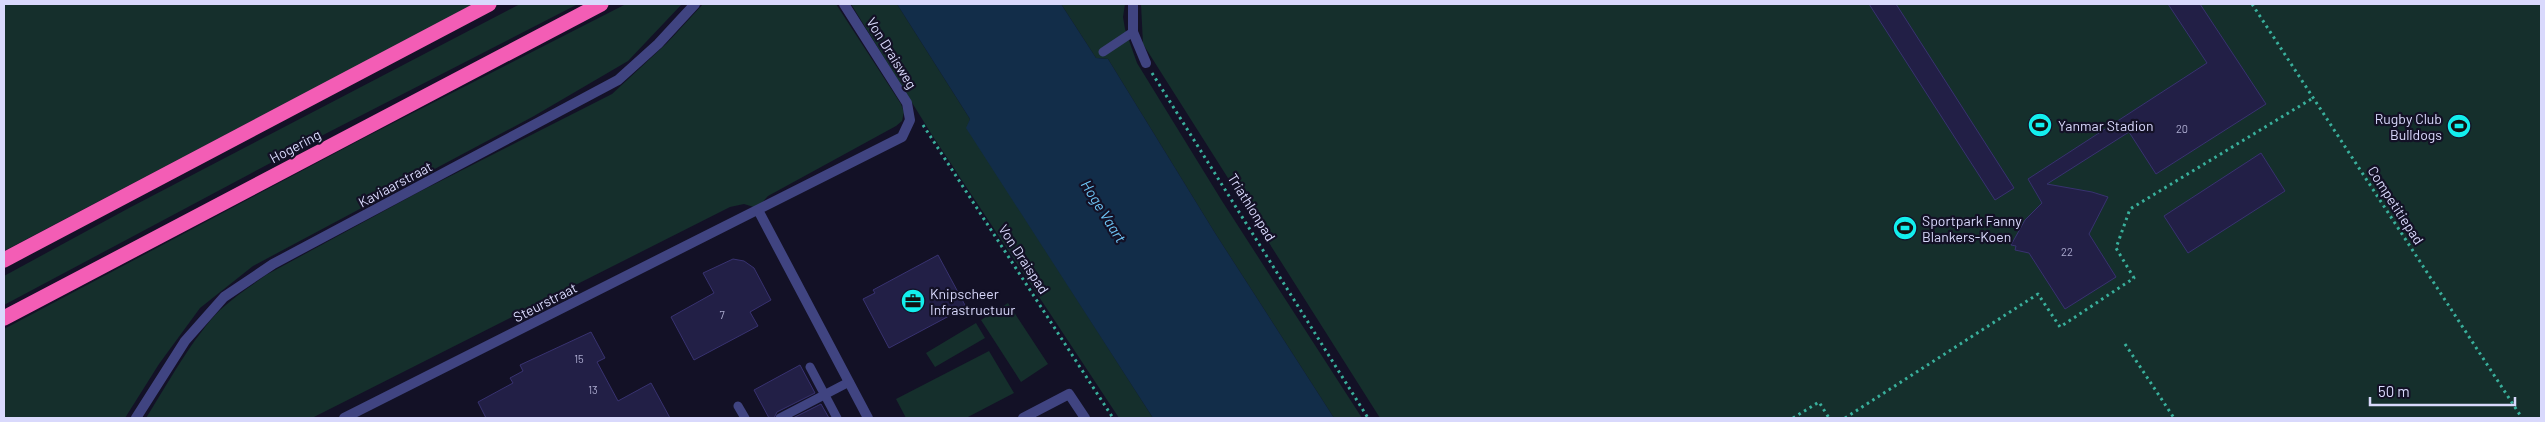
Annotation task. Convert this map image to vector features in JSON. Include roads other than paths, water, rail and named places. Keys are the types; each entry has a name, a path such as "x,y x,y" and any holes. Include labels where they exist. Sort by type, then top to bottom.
{"highway":[{"path":"4,260 489,4"},
{"name":"Hogering","path":"4,318 601,4"}],"street":[{"name":"Kaviaarstraat","path":"136,418 185,341 224,297 273,264 618,80 658,44 695,4"},
{"name":"Von Draisweg","path":"844,4 907,103 910,120"},
{"path":"1133,4 1133,32 1146,62"},
{"name":"Steurstraat","path":"344,418 902,137 910,120"},
{"path":"758,210 868,418"},
{"path":"1023,418 1069,394 1084,418"}],"lane":[{"path":"1103,52 1133,32"},
{"path":"810,367 837,418"},
{"path":"780,418 849,382"},
{"path":"738,406 744,418"}],"water":[{"name":"Hoge Vaart","path":"897,4 1061,4 1096,58 1108,59 1215,233 1334,418 1153,418 966,128 970,119"}],"place":[{"name":"Yanmar Stadion","path":"2040,125"},
{"name":"Rugby Club Bulldogs","path":"2459,126"},
{"name":"Sportpark Fanny Blankers-Koen","path":"1905,228"},
{"name":"Knipscheer Infrastructuur","path":"913,301"}]}
